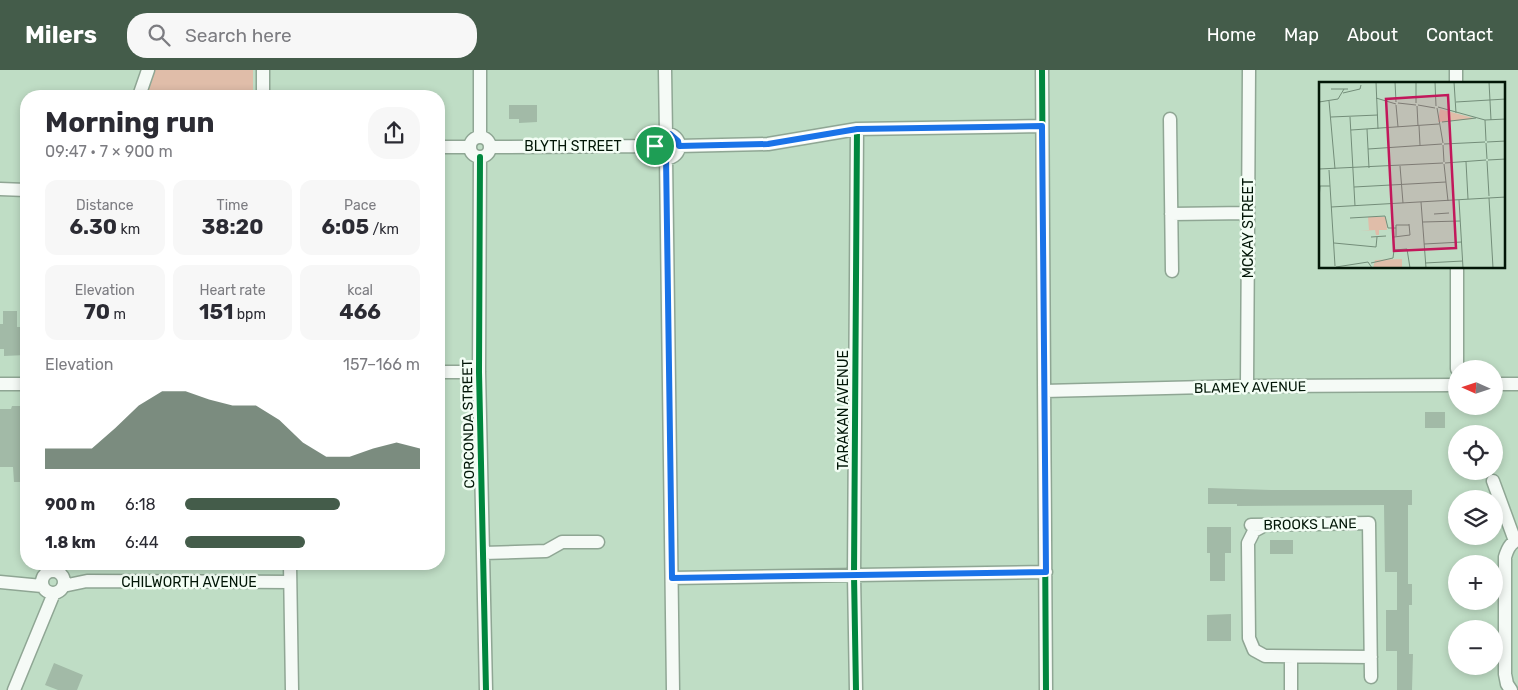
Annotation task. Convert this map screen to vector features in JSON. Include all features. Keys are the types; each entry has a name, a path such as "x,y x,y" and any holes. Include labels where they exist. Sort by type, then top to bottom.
{"street":[{"path":"141,90 148,70"},
{"path":"262,70 263,90"},
{"path":"480,70 480,137"},
{"path":"665,70 666,134"},
{"path":"1042,70 1046,690"},
{"name":"MCKAY STREET","path":"1247,386 1249,70"},
{"path":"1170,119 1172,271"},
{"path":"679,146 768,144 857,129 1042,126"},
{"name":"TARAKAN AVENUE","path":"856,690 854,575 857,129"},
{"path":"666,134 675,137 679,146 675,154 666,157 658,154 655,146 658,138 666,134"},
{"path":"480,137 488,140 491,147 487,155 480,157 474,155 470,147 473,140 480,137"},
{"name":"BLYTH STREET","path":"491,147 655,146"},
{"path":"445,147 470,147"},
{"name":"CORCONDA STREET","path":"480,157 479,372 486,690"},
{"path":"666,157 673,690"},
{"path":"0,190 20,190"},
{"path":"1171,214 1248,213"},
{"path":"1457,269 1457,360"},
{"path":"445,372 479,372"},
{"path":"0,384 20,384"},
{"path":"1503,384 1518,384"},
{"name":"BLAMEY AVENUE","path":"1044,391 1247,386 1448,385"},
{"path":"1493,481 1516,540 1508,548 1504,557 1505,674 1506,684 1511,690"},
{"name":"BROOKS LANE","path":"1251,524 1369,523 1371,657"},
{"path":"1266,524 1254,531 1248,543 1250,638 1254,650 1265,656 1371,657 1371,677"},
{"path":"483,553 546,551 562,542 598,542"},
{"path":"290,570 292,690"},
{"path":"672,578 1046,572"},
{"path":"14,690 42,622 52,578"},
{"name":"CHILWORTH AVENUE","path":"2,582 52,578 87,581 290,582"},
{"path":"1291,657 1291,690"}],"shaded area":[{"path":"155,70 253,70 253,90 148,90"}],"building":[{"path":"509,105 537,105 537,122 519,123 519,119 509,119"},
{"path":"3,311 17,311 17,327 20,327 20,355 4,356 4,349 0,349 0,324 3,324"},
{"path":"12,406 20,406 20,482 14,482 13,467 0,467 0,409 11,409"},
{"path":"1425,412 1445,412 1445,428 1425,428"},
{"path":"1208,488 1412,490 1412,505 1408,505 1408,584 1412,584 1412,605 1409,605 1409,654 1413,654 1412,690 1397,690 1397,651 1386,651 1386,610 1397,610 1397,572 1385,572 1384,505 1237,506 1237,504 1208,504"},
{"path":"1207,527 1231,527 1231,553 1225,553 1225,581 1210,581 1210,553 1207,553"},
{"path":"1270,540 1293,540 1293,554 1270,554"},
{"path":"1231,614 1231,641 1207,641 1207,615"},
{"path":"54,663 83,675 77,690 58,690 45,685"}],"cycle path":[{"path":"1042,70 1046,690"},
{"path":"856,690 854,575 857,129"},
{"path":"480,157 479,372 486,690"}],"route":[{"path":"1042,126 1046,572 672,578 666,157 658,154 655,146 658,138 666,134 675,137 679,146 768,144 857,129 1042,126"}]}
